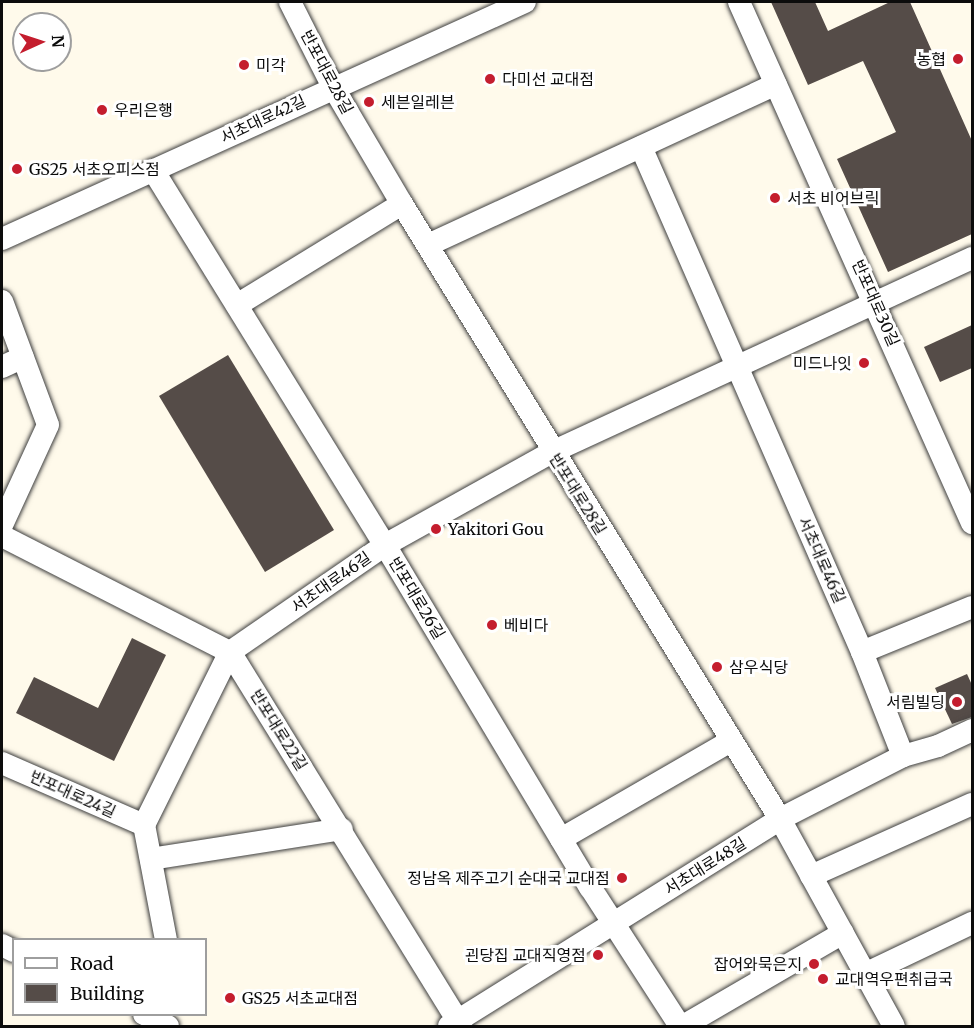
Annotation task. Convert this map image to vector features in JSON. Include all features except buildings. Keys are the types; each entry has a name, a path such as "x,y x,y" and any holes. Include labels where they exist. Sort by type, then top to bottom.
{"street":[{"name":"반포대로28길","path":"290,2 333,87 402,204 552,452 780,819 894,1026"},
{"name":"서초대로42길","path":"2,239 333,87 525,2"},
{"name":"반포대로30길","path":"739,2 972,523"},
{"path":"428,245 776,84"},
{"name":"서초대로46길","path":"640,147 862,652 903,756"},
{"name":"반포대로26길","path":"153,170 385,545 561,839 682,1026"},
{"path":"237,305 402,204"},
{"name":"서초대로46길","path":"144,825 230,652 385,545 552,452 972,258"},
{"path":"2,302 48,425 2,525"},
{"path":"2,367 22,357"},
{"path":"2,536 230,652"},
{"path":"862,652 972,607"},
{"name":"반포대로22길","path":"230,652 342,829 456,1025"},
{"name":"서초대로48길","path":"456,1025 780,819 903,756 938,746 972,730"},
{"path":"561,839 731,741"},
{"name":"반포대로24길","path":"2,762 144,825"},
{"path":"812,876 972,804"},
{"path":"144,825 166,938"},
{"path":"151,859 342,829"},
{"path":"865,974 972,923"},
{"path":"682,1026 843,933"},
{"path":"148,1016 168,1026"}],"place":[{"name":"농협","path":"958,59"},
{"name":"미각","path":"244,65"},
{"name":"다미선 교대점","path":"490,79"},
{"name":"세븐일레븐","path":"369,102"},
{"name":"우리은행","path":"102,110"},
{"name":"GS25 서초오피스점","path":"17,169"},
{"name":"서초 비어브릭","path":"775,198"},
{"name":"미드나잇","path":"864,363"},
{"name":"Yakitori Gou","path":"436,529"},
{"name":"베비다","path":"492,625"},
{"name":"삼우식당","path":"717,667"},
{"name":"서림빌딩","path":"957,702"},
{"name":"정남옥 제주고기 순대국 교대점","path":"622,878"},
{"name":"괸당집 교대직영점","path":"598,955"},
{"name":"잡어와묵은지","path":"814,964"},
{"name":"교대역우편취급국","path":"823,979"},
{"name":"GS25 서초교대점","path":"230,998"}]}
